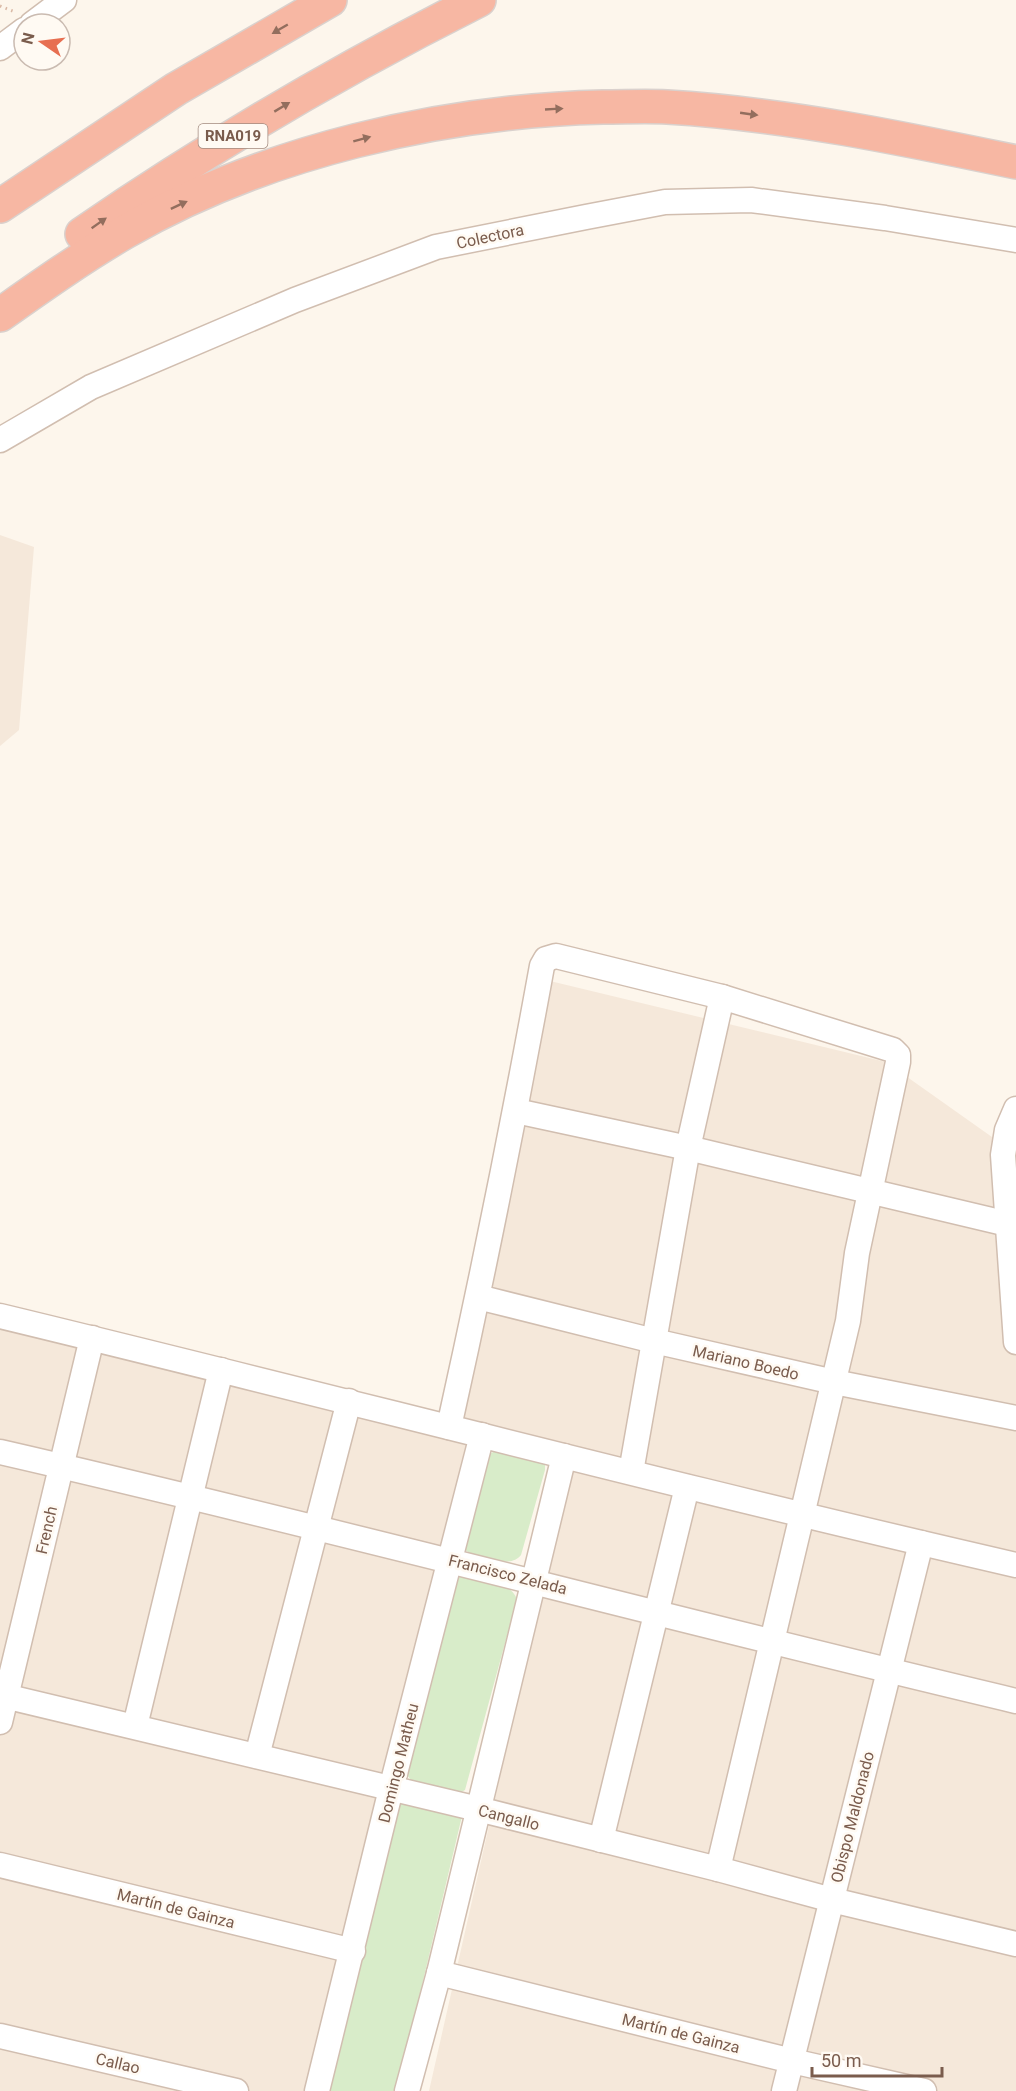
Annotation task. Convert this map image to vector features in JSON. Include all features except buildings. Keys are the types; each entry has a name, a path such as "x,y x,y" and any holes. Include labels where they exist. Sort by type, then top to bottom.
{"highway":[{"path":"0,205 89,123 200,51 287,0"},
{"path":"0,205 176,89 330,0"},
{"name":"RNA019","path":"0,292 114,212 224,141 332,77 479,0"},
{"path":"0,315 126,231 206,193 257,172 333,147 373,136 456,119 582,108 663,107 708,110 780,118 861,131 1016,162"}],"street":[{"path":"48,12 64,0"},
{"name":"Colectora","path":"0,440 91,387 295,300 436,247 586,216 665,202 751,200 885,218 1016,240"},
{"path":"449,1427 516,1111 542,966 546,959 556,956 723,997 893,1050 898,1056 898,1062 857,1252 848,1321 717,1869"},
{"path":"631,1473 688,1148 723,997"},
{"path":"1016,1109 1007,1130 1003,1155 1016,1342"},
{"path":"516,1111 688,1148 1008,1224"},
{"name":"Mariano Boedo","path":"478,1297 654,1341 834,1382 1016,1418"},
{"path":"0,1316 349,1401 801,1516 1016,1564"},
{"name":"French","path":"0,1722 3,1696 92,1338"},
{"path":"135,1726 221,1370"},
{"path":"257,1756 349,1401"},
{"name":"Domingo Matheu","path":"317,2091 391,1789 482,1435"},
{"name":"Francisco Zelada","path":"0,1452 450,1559 771,1642 1016,1701"},
{"path":"407,2091 439,1972 564,1456"},
{"path":"601,1840 687,1488"},
{"name":"Obispo Maldonado","path":"784,2091 921,1543"},
{"name":"Cangallo","path":"3,1696 478,1809 832,1900 1016,1944"},
{"name":"Martín de Gainza","path":"0,1864 353,1951"},
{"name":"Martín de Gainza","path":"439,1972 792,2061 924,2091"},
{"name":"Callao","path":"0,2036 184,2085 236,2091"}],"shaded area":[{"path":"0,535 34,547 19,730 0,746"},
{"path":"550,981 886,1062 1016,1154 1016,2091 429,2091 574,1450 471,1425 307,2091 0,2091 0,1313 460,1420"}],"green space":[{"path":"495,1451 539,1459 545,1464 521,1555 504,1562 470,1553 465,1550 461,1541 486,1456"},
{"path":"464,1576 501,1584 508,1588 517,1599 465,1790 456,1795 415,1785 407,1775 456,1577"},
{"path":"399,1801 462,1816 397,2091 325,2091"}]}
